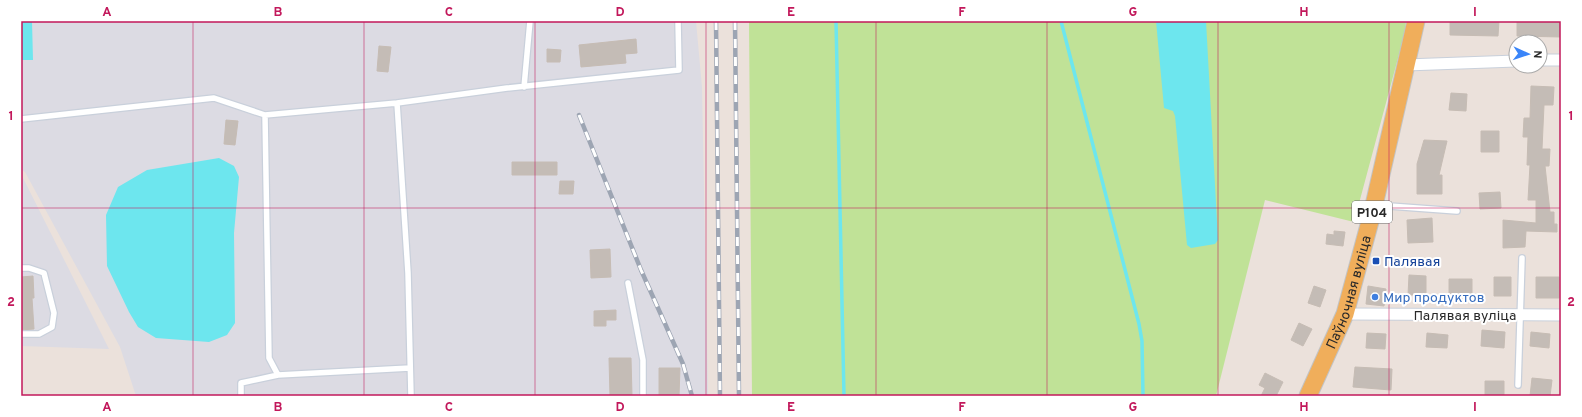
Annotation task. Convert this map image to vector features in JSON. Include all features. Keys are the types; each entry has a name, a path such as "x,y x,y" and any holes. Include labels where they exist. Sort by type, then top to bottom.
{"main road":[{"name":"Паўночная вуліца","path":"1308,396 1345,314 1374,205 1416,21"}],"street":[{"path":"1548,60 1561,60"},
{"path":"1406,65 1508,61"},
{"name":"Палявая вуліца","path":"1345,314 1561,315"}],"lane":[{"path":"524,86 530,21"},
{"path":"21,119 214,98 265,115 397,103 524,86 679,70 678,21"},
{"path":"397,103 408,273 411,396"},
{"path":"265,115 269,358 278,375"},
{"path":"1374,205 1457,210"},
{"path":"1518,385 1522,258"},
{"path":"21,268 29,268 44,273 54,313 52,327 39,334 21,334"},
{"path":"628,283 643,360 644,396"},
{"path":"241,396 241,383 278,375 410,368"}],"shaded area":[{"path":"21,21 696,21 702,87 708,396 136,396 120,347 25,172 21,169"},
{"path":"21,174 109,349 21,346"}],"green space":[{"path":"749,21 1406,21 1405,32 1354,222 1265,200 1216,396 752,396"}],"water":[{"path":"21,21 32,21 33,60 21,60"},
{"path":"1156,21 1206,21 1218,240 1215,244 1191,248 1187,245 1175,116 1173,111 1164,108"},
{"path":"219,158 234,166 239,177 234,233 235,323 227,335 209,342 156,338 138,327 129,312 107,266 106,215 118,187 147,170"}],"building":[{"path":"1450,21 1499,21 1498,36 1450,35"},
{"path":"1517,21 1561,21 1561,37 1548,37 1548,34 1517,34"},
{"path":"636,39 637,53 625,54 626,63 581,67 579,45"},
{"path":"379,46 391,47 388,72 377,71"},
{"path":"547,49 561,50 560,62 547,62"},
{"path":"1531,86 1554,87 1553,105 1544,105 1542,149 1550,149 1549,166 1545,166 1550,212 1554,212 1554,224 1557,224 1557,232 1526,231 1525,247 1503,248 1503,220 1536,223 1536,200 1528,200 1530,165 1527,165 1528,137 1523,137 1524,118 1530,118"},
{"path":"1451,93 1467,94 1466,111 1449,110"},
{"path":"226,120 238,121 235,145 224,144"},
{"path":"1481,131 1499,131 1499,152 1481,152"},
{"path":"1424,140 1447,141 1439,175 1442,175 1442,194 1417,194 1417,164"},
{"path":"512,162 557,162 557,175 512,175"},
{"path":"560,181 574,181 573,194 559,194"},
{"path":"1500,192 1501,208 1480,209 1479,193"},
{"path":"1432,218 1433,242 1408,243 1407,220"},
{"path":"1334,231 1345,232 1343,246 1326,244 1327,234 1334,235"},
{"path":"610,249 611,277 591,278 590,250"},
{"path":"1409,275 1426,276 1426,295 1408,295"},
{"path":"33,276 34,298 32,298 34,329 21,330 21,277"},
{"path":"1494,277 1511,277 1511,296 1494,296"},
{"path":"1536,277 1559,277 1559,298 1536,298"},
{"path":"1449,279 1472,279 1472,297 1449,297"},
{"path":"1314,286 1326,290 1320,307 1308,303"},
{"path":"1368,286 1386,289 1384,306 1366,304"},
{"path":"616,310 616,320 606,320 606,326 594,326 594,311"},
{"path":"1299,323 1312,329 1303,346 1291,340"},
{"path":"1482,330 1505,332 1504,348 1481,346"},
{"path":"1531,332 1550,334 1549,348 1530,346"},
{"path":"1367,333 1386,334 1385,349 1366,348"},
{"path":"1427,333 1448,335 1447,348 1426,347"},
{"path":"609,358 631,358 632,396 610,396"},
{"path":"1355,367 1392,369 1391,390 1353,387"},
{"path":"659,368 680,368 679,396 659,396"},
{"path":"1265,373 1283,382 1276,396 1261,396 1265,388 1259,385"},
{"path":"1532,378 1552,380 1550,396 1530,396"},
{"path":"1485,381 1504,381 1504,396 1485,396"}],"waterway":[{"path":"836,21 844,396"},
{"path":"1061,21 1139,324 1142,341 1143,396"}],"railway":[{"path":"716,21 720,396"},
{"path":"735,21 739,396"},
{"path":"579,115 641,270 683,364 692,396"}],"place":[{"name":"Палявая","path":"1376,261"},
{"name":"Мир продуктов","path":"1375,297"}]}
